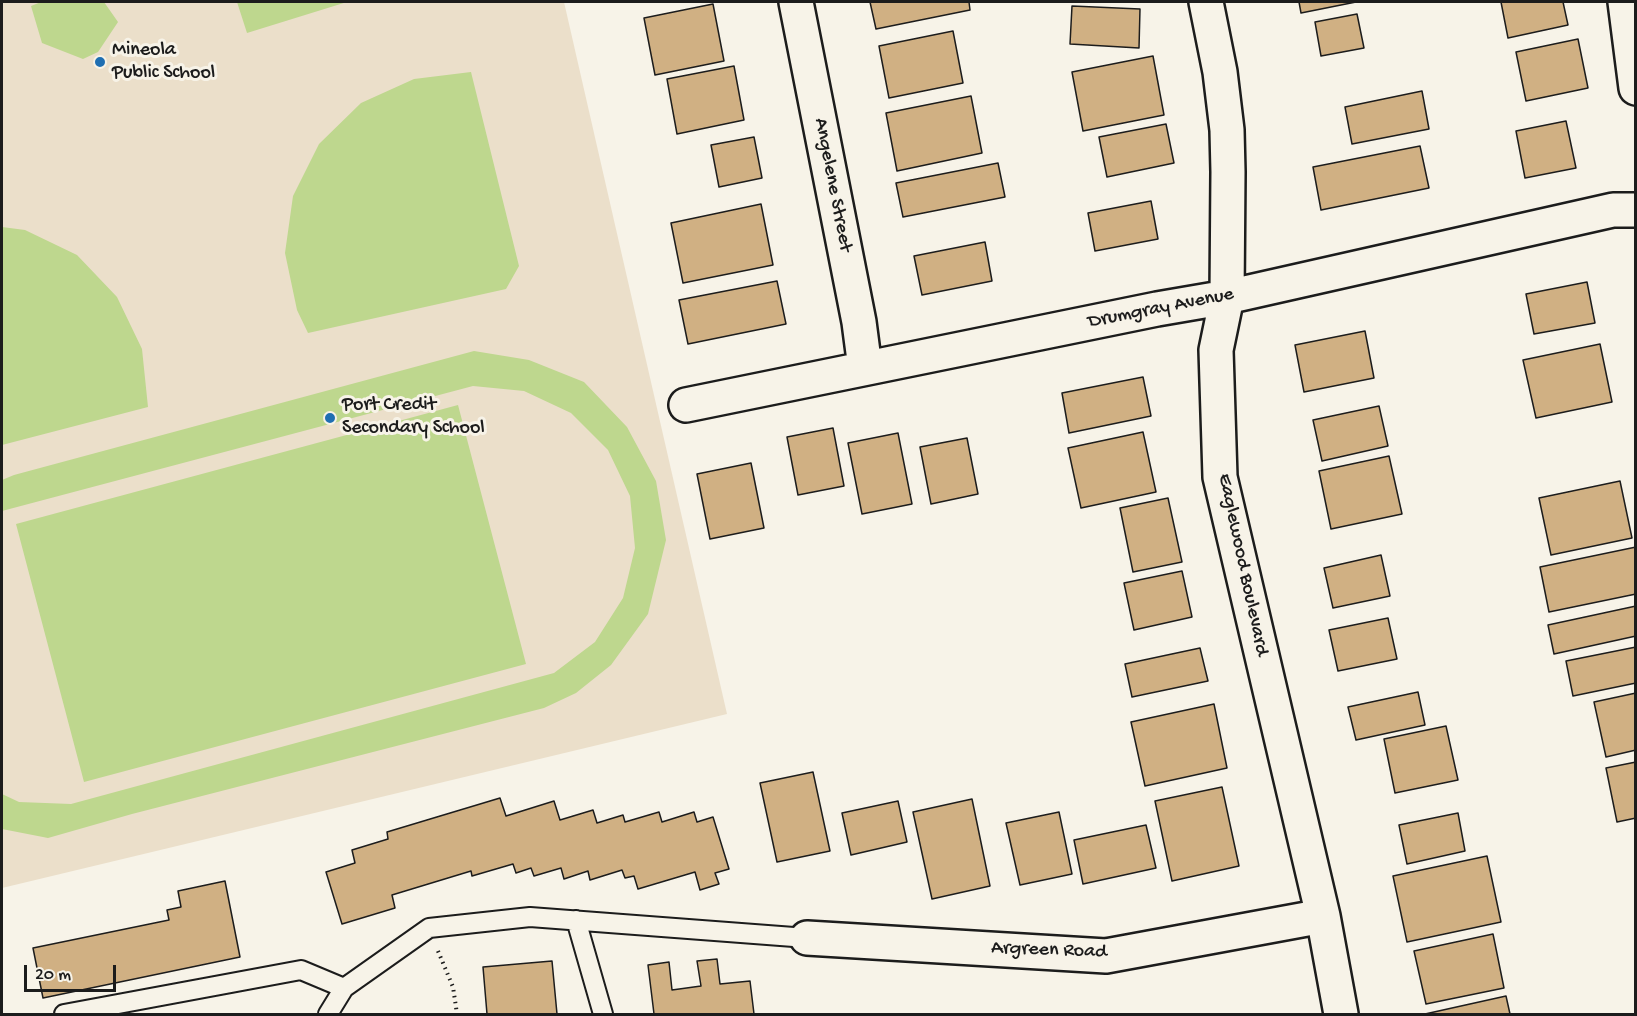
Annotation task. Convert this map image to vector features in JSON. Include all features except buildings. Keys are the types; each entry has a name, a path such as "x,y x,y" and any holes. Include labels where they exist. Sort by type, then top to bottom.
{"street":[{"name":"Angelene Street","path":"796,2 859,322 865,368"},
{"name":"Eaglewood Boulevard","path":"1206,2 1220,72 1227,130 1229,257 1227,297 1216,350 1220,477 1323,916 1341,1014"},
{"path":"1625,2 1635,88"},
{"name":"Drumgray Avenue","path":"686,405 1157,309 1227,297 1613,210 1635,210"},
{"name":"Argreen Road","path":"807,938 1106,956 1323,916"}],"lane":[{"path":"328,1014 344,988 429,928 530,917 807,938"},
{"path":"576,920 603,1014"},
{"path":"64,1014 301,970 344,988"}],"path":[{"path":"429,928 453,987 457,1014"}],"shaded area":[{"name":"Port Credit Secondary School","path":"2,2 564,2 727,714 2,888"}],"green space":[{"path":"41,2 104,2 118,22 98,52 83,59 42,43 31,6"},
{"path":"237,2 347,2 247,33"},
{"path":"471,72 519,266 506,289 308,333 297,310 285,253 293,196 319,144 361,103 414,79"},
{"path":"2,227 25,230 77,255 117,297 142,349 148,407 2,445"},
{"path":"474,351 529,360 584,382 627,427 656,481 666,540 648,614 611,665 576,693 544,708 132,814 48,838 2,829 2,794 19,802 71,804 554,673 595,642 623,598 635,548 630,496 608,450 571,413 524,391 473,386 2,511 2,480 14,475"},
{"path":"458,405 526,664 84,782 16,524"}],"place":[{"name":"Mineola Public School","path":"100,62"},
{"name":"Port Credit Secondary School","path":"330,418"}]}
